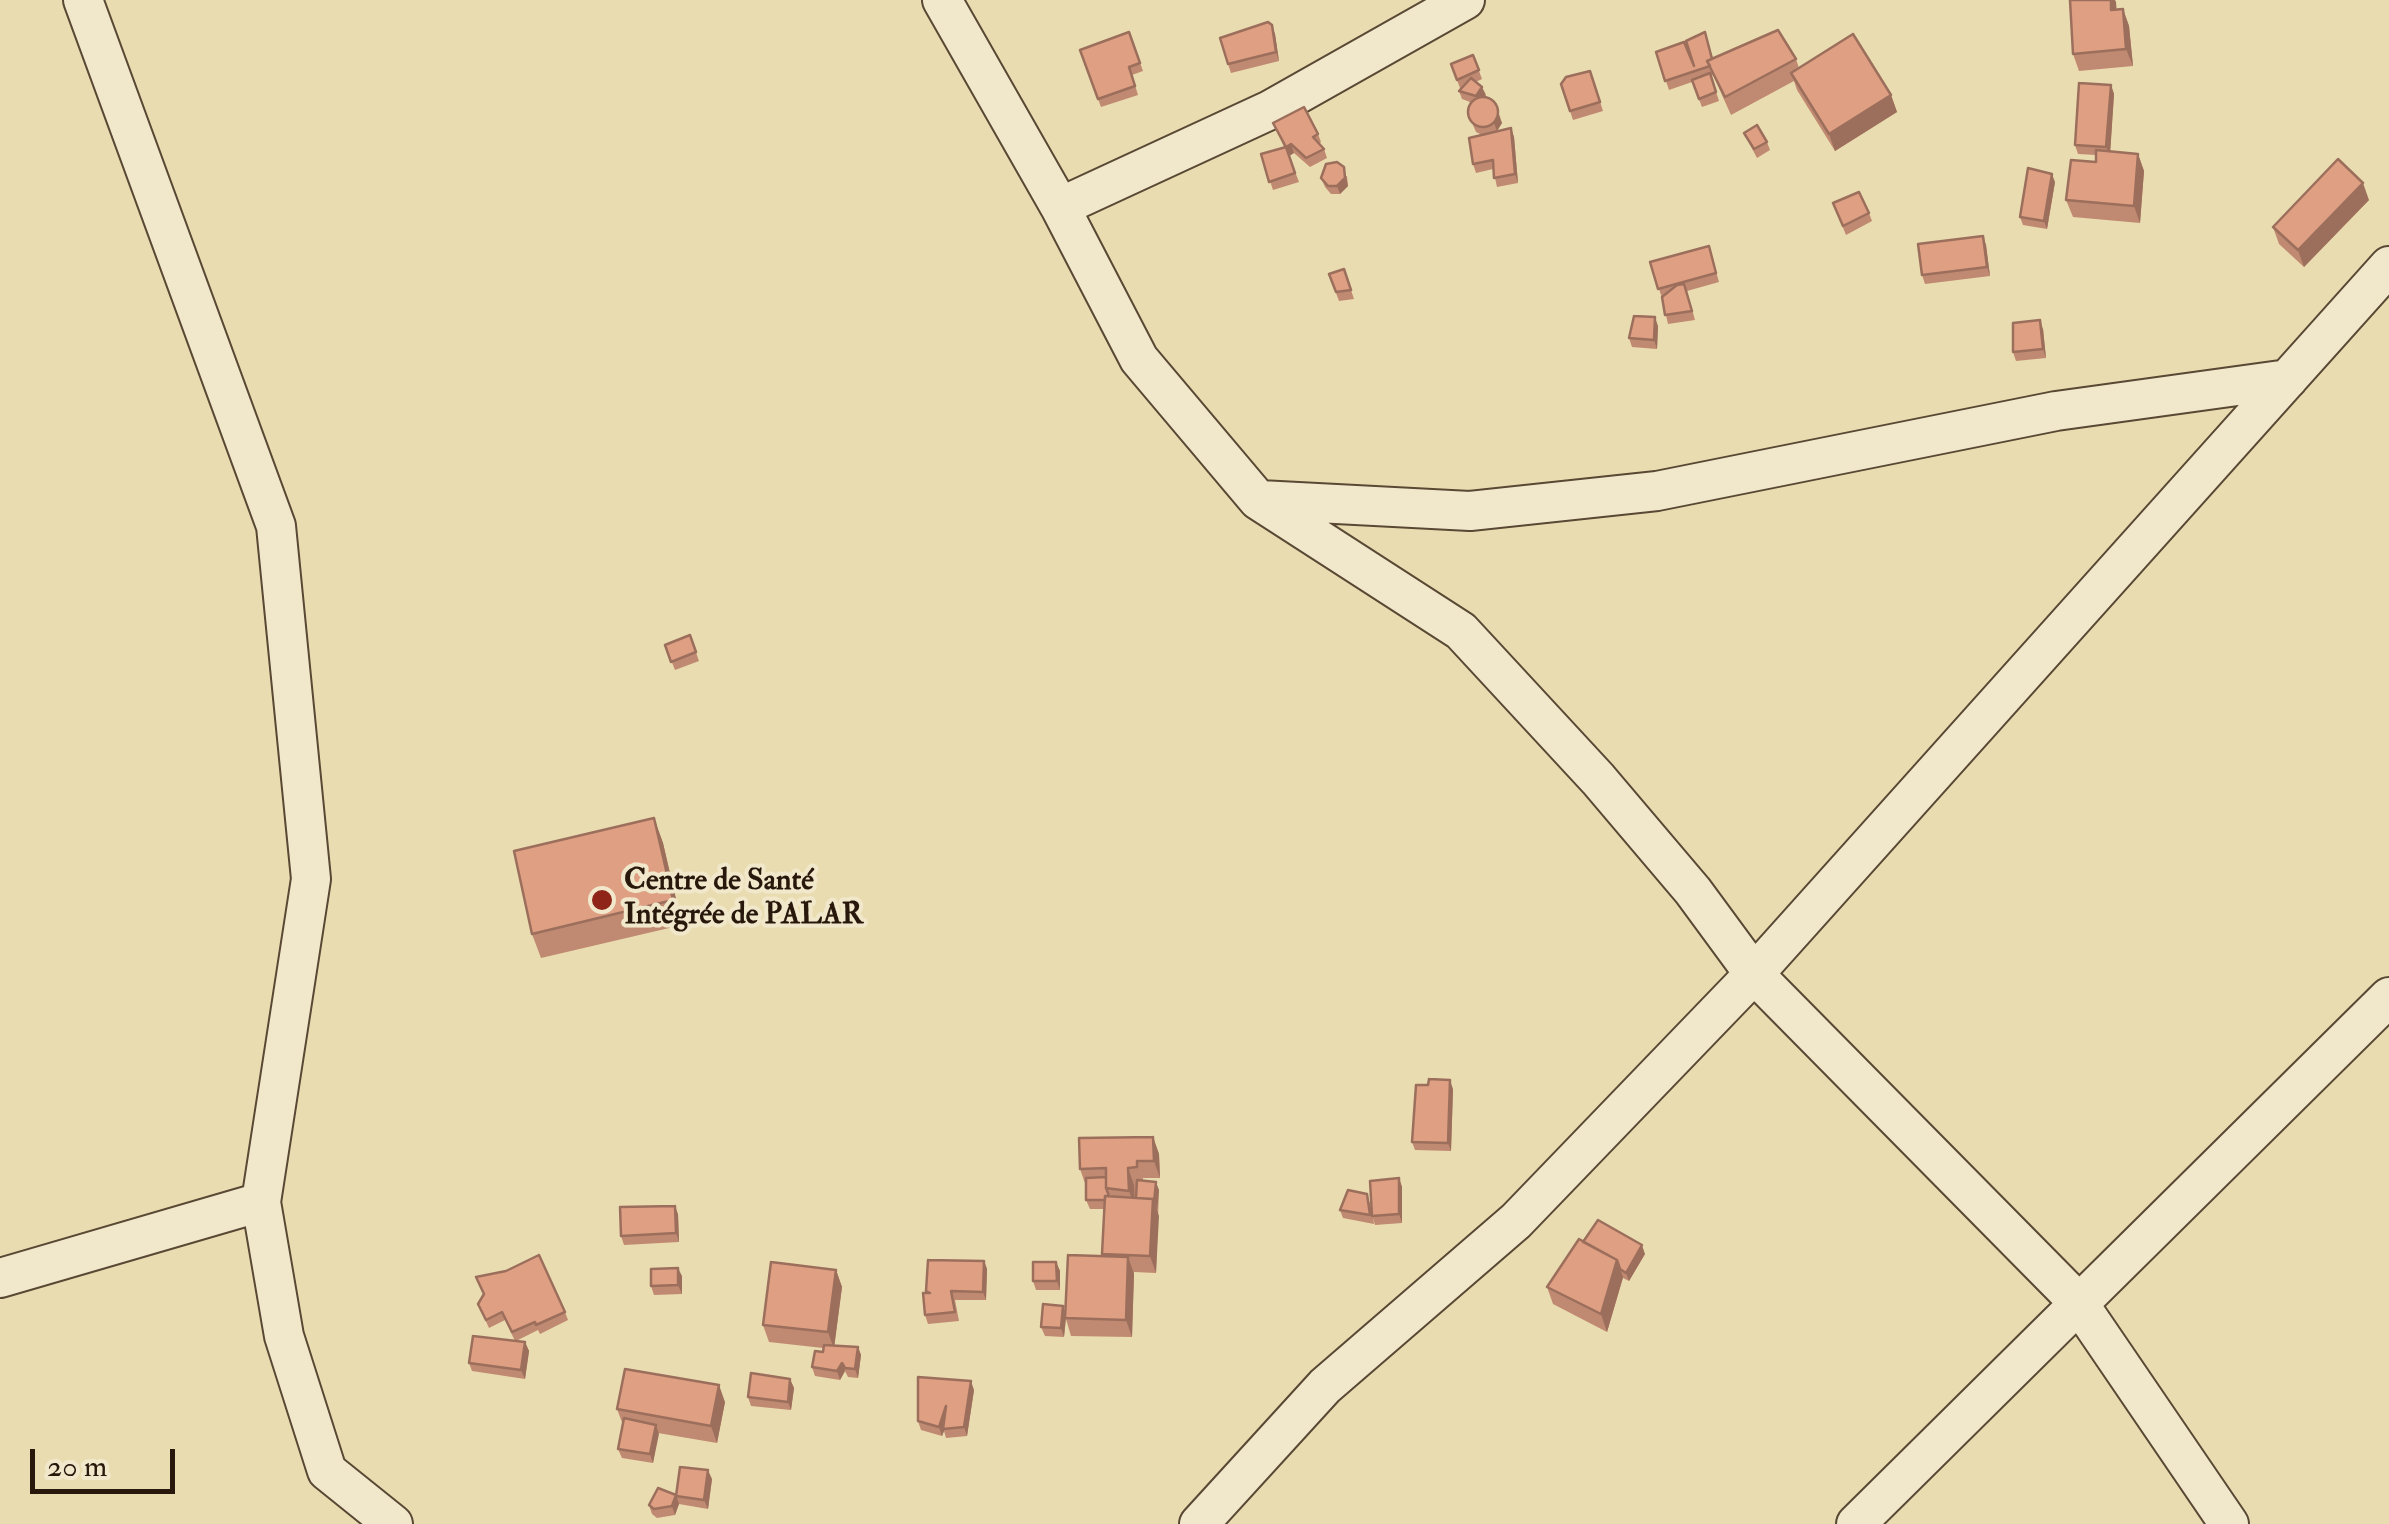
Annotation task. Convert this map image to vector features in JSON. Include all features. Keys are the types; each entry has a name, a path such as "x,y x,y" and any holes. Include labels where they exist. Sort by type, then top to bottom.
{"street":[{"path":"83,0 276,526 311,879 261,1202 284,1336 326,1471 394,1524"},
{"path":"942,0 1060,207 1139,359 1258,500 1461,630 1598,779 1693,890 1754,974 2077,1301 2228,1524"},
{"path":"1060,207 1270,110 1466,0"},
{"path":"1199,1524 1326,1386 1516,1221 1754,974 2389,266"},
{"path":"1258,500 1470,511 1657,491 2056,411 2288,378"},
{"path":"1856,1524 2077,1301 2389,997"},
{"path":"0,1278 261,1202"}],"building":[{"path":"2070,0 2111,0 2111,10 2123,9 2126,49 2073,54"},
{"path":"1268,22 1272,25 1276,52 1228,64 1220,38"},
{"path":"1778,30 1796,59 1725,97 1707,61"},
{"path":"1129,32 1140,63 1129,67 1135,86 1098,99 1080,50"},
{"path":"1705,32 1710,66 1665,81 1656,52 1684,42 1694,66 1686,41"},
{"path":"1853,34 1891,95 1829,134 1791,73"},
{"path":"1473,55 1479,70 1457,80 1451,64"},
{"path":"1590,71 1600,102 1570,111 1561,84 1566,77"},
{"path":"1710,73 1716,92 1699,99 1692,80"},
{"path":"1471,78 1482,87 1476,96 1459,91"},
{"path":"2079,83 2111,85 2106,147 2075,145"},
{"path":"1483,97 1497,106 1498,112 1489,126 1483,127 1469,118 1468,112 1477,98"},
{"path":"1304,107 1318,134 1313,137 1324,149 1306,158 1291,144 1286,147 1273,123"},
{"path":"1757,125 1767,142 1754,149 1744,133"},
{"path":"1511,128 1515,174 1494,178 1493,160 1473,164 1469,138"},
{"path":"1286,147 1295,173 1269,182 1261,154"},
{"path":"2096,150 2138,154 2134,206 2066,200 2071,160 2096,162"},
{"path":"2338,159 2363,183 2298,250 2273,227"},
{"path":"1337,162 1344,167 1345,178 1337,186 1328,186 1321,178 1326,164"},
{"path":"2028,168 2052,174 2044,221 2020,217"},
{"path":"1859,192 1869,213 1843,226 1833,203"},
{"path":"1983,236 1987,267 1922,275 1918,244"},
{"path":"1709,246 1716,273 1658,289 1650,262"},
{"path":"1344,269 1351,290 1336,292 1329,274"},
{"path":"1684,284 1692,311 1665,315 1662,297"},
{"path":"1634,316 1655,317 1654,340 1629,338"},
{"path":"2040,320 2043,349 2013,352 2013,323"},
{"path":"690,635 696,652 671,662 665,645"},
{"name":"Centre de Santé Intégrée de PALAR","path":"654,818 673,900 532,934 514,851"},
{"path":"1429,1079 1450,1080 1448,1143 1412,1142 1416,1085 1428,1085"},
{"path":"1153,1137 1154,1161 1137,1161 1137,1167 1128,1168 1129,1191 1106,1188 1106,1168 1080,1169 1079,1138"},
{"path":"1106,1177 1109,1196 1105,1200 1086,1200 1086,1178"},
{"path":"1399,1178 1399,1214 1372,1216 1370,1181"},
{"path":"1137,1180 1156,1182 1154,1202 1136,1198"},
{"path":"1348,1190 1367,1194 1370,1215 1340,1210"},
{"path":"1105,1196 1153,1199 1150,1256 1102,1254"},
{"path":"675,1206 676,1233 621,1236 620,1207"},
{"path":"1598,1220 1642,1245 1626,1273 1617,1260 1583,1242"},
{"path":"1579,1239 1617,1260 1601,1314 1547,1287"},
{"path":"539,1255 565,1312 512,1332 502,1312 486,1320 478,1304 484,1294 476,1277 506,1271"},
{"path":"1068,1255 1128,1257 1126,1320 1065,1318"},
{"path":"928,1260 984,1261 983,1292 951,1291 955,1312 925,1315 923,1293 930,1293 926,1291"},
{"path":"771,1262 836,1270 828,1332 763,1325"},
{"path":"1033,1262 1056,1262 1057,1281 1033,1281"},
{"path":"678,1268 678,1285 651,1286 651,1269"},
{"path":"1043,1304 1063,1306 1061,1328 1041,1327"},
{"path":"473,1336 525,1342 521,1370 469,1363"},
{"path":"824,1345 858,1347 855,1369 845,1368 842,1363 837,1371 812,1367 815,1351 823,1352"},
{"path":"625,1369 719,1385 711,1426 617,1409"},
{"path":"751,1373 790,1379 788,1402 748,1397"},
{"path":"918,1377 971,1381 964,1427 943,1429 946,1406 939,1427 918,1421"},
{"path":"624,1418 656,1425 650,1454 618,1449"},
{"path":"680,1467 708,1470 704,1500 676,1496"},
{"path":"658,1488 676,1495 672,1506 654,1509 649,1505"}],"place":[{"name":"Centre de Santé Intégrée de PALAR","path":"602,900"}]}
